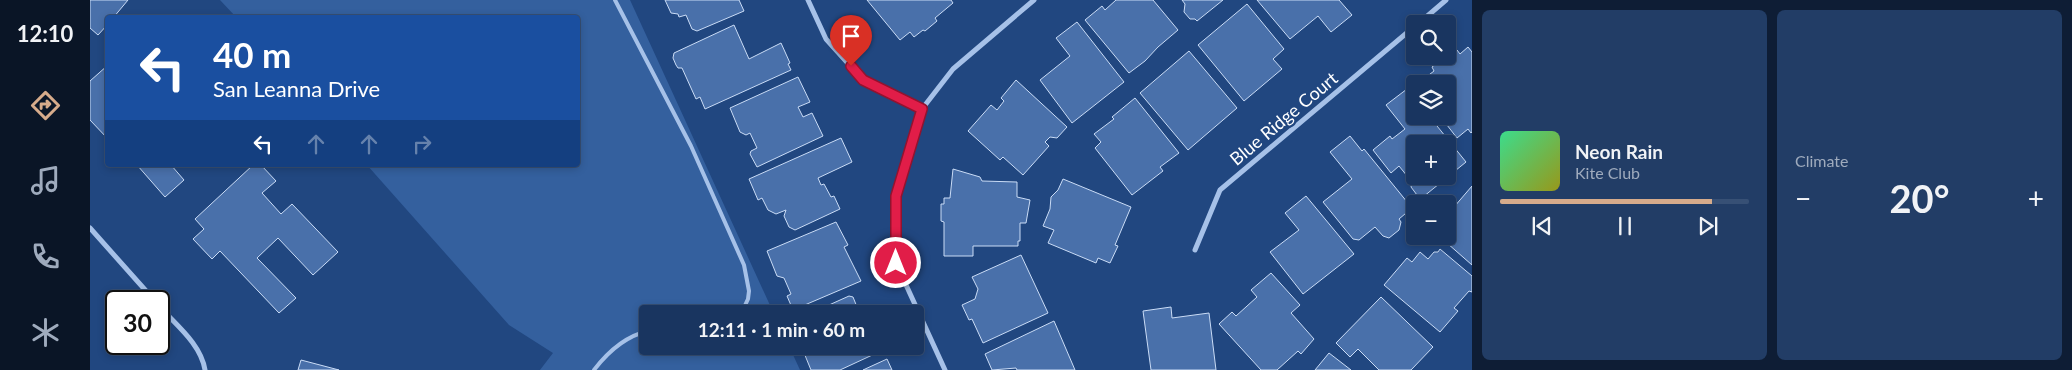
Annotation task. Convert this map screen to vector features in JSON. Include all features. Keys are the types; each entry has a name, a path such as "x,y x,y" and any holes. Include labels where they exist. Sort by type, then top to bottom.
{"street":[{"path":"808,0 826,39 863,80 922,109"},
{"path":"945,370 896,263 896,196 922,109 953,69 1034,0"},
{"name":"Blue Ridge Court","path":"1428,15 1446,0"},
{"name":"Blue Ridge Court","path":"1195,250 1220,190 1406,33"},
{"path":"90,228 145,290"},
{"path":"170,317 196,344 203,358 205,370"}],"lane":[{"path":"615,0 691,146 744,265 749,290 745,305"},
{"path":"594,370 617,346 639,334"}],"shaded area":[{"path":"220,0 630,0 770,305 639,305 639,355 793,355 800,370 540,370 553,353 509,325 369,167 580,167 580,15 234,15"}],"building":[{"path":"90,0 128,0 116,15 105,15 105,27 98,35 90,28"},
{"path":"665,0 739,0 744,11 697,31 692,29 686,15 679,17 678,14 671,13"},
{"path":"867,0 951,0 953,3 935,18 937,21 925,31 923,30 914,37 910,32 900,40"},
{"path":"1116,0 1153,0 1178,30 1145,61 1129,73 1085,20 1102,6 1105,10"},
{"path":"1182,0 1223,0 1197,21 1190,19 1184,12 1185,4"},
{"path":"1257,0 1339,0 1352,15 1331,32 1318,16 1290,39"},
{"path":"1247,4 1284,49 1273,59 1282,69 1244,101 1198,45"},
{"path":"1077,22 1124,82 1072,123 1040,80 1070,56 1056,38"},
{"path":"734,25 749,59 781,43 791,70 705,109 700,97 696,99 682,68 678,68 676,65 673,58 674,53"},
{"path":"1468,47 1472,52 1472,132 1468,129 1457,138 1447,125 1456,125 1456,75 1429,75 1434,71 1432,67 1435,65 1456,65 1456,51 1460,54"},
{"path":"1189,51 1237,108 1188,150 1140,93"},
{"path":"105,68 105,136 90,120 90,81"},
{"path":"798,77 810,102 798,107 803,117 812,113 823,136 757,167 750,154 751,151 757,148 750,133 746,135 740,132 730,108"},
{"path":"1016,80 1067,127 1057,138 1050,137 1045,142 1049,146 1023,175 1003,157 1000,160 968,131 991,105 997,110 1004,101 1001,98"},
{"path":"1406,90 1406,125 1436,125 1444,135 1406,135 1406,175 1399,166 1391,173 1373,150 1390,136 1392,139 1405,129 1386,105"},
{"path":"1135,98 1179,153 1160,167 1163,171 1132,195 1095,148 1101,142 1094,134 1114,119 1112,117"},
{"path":"1350,136 1362,151 1364,149 1406,201 1406,213 1399,219 1401,222 1399,230 1389,238 1383,236 1375,227 1359,240 1353,239 1323,202 1352,179 1330,152"},
{"path":"841,138 852,162 818,178 821,185 824,184 831,197 834,196 840,209 795,230 789,227 784,216 786,210 776,214 768,210 762,198 758,200 749,179"},
{"path":"1456,150 1466,162 1456,170"},
{"path":"139,167 173,167 184,180 165,197"},
{"path":"251,167 263,167 276,181 262,193 281,214 292,204 338,252 313,275 278,238 257,258 296,298 279,313 220,251 212,259 193,239 204,229 195,219"},
{"path":"953,169 980,177 982,181 1017,182 1017,197 1030,200 1026,223 1020,223 1020,241 1018,241 1018,246 973,246 973,256 944,256 944,222 941,221 941,204 944,204 944,198 950,198"},
{"path":"1063,179 1131,207 1115,245 1118,246 1110,263 1098,258 1096,263 1048,243 1054,230 1043,226 1050,209 1051,197 1058,190"},
{"path":"1411,185 1438,185 1425,195 1417,195"},
{"path":"1472,186 1472,265 1449,245 1456,245 1456,205"},
{"path":"1306,196 1354,254 1303,294 1270,252 1299,230 1285,213"},
{"path":"836,222 848,245 844,247 861,281 805,305 791,305 787,296 791,294 784,278 777,276 767,251"},
{"path":"1440,249 1472,276 1472,292 1469,291 1454,308 1458,311 1440,332 1384,285 1407,258 1412,262 1420,252 1428,259 1434,252 1438,252"},
{"path":"1021,255 1048,313 983,343 972,319 969,320 962,305 975,299 978,289 972,277"},
{"path":"1271,273 1300,305 1291,313 1314,339 1301,354 1298,351 1277,370 1261,370 1219,324 1232,312 1236,316 1257,297 1251,290"},
{"path":"849,296 853,297 856,305 829,305"},
{"path":"1381,297 1433,347 1411,370 1379,370 1358,349 1350,357 1336,343"},
{"path":"1171,307 1172,318 1209,313 1216,370 1151,370 1143,311"},
{"path":"1054,321 1075,370 1017,370 1016,368 992,370 985,354"},
{"path":"1329,353 1351,370 1315,370"},
{"path":"805,355 872,355 840,370 811,370"},
{"path":"887,359 892,370 863,370"},
{"path":"301,360 339,370 298,370"}],"route":[{"path":"851,66 863,80 922,109 896,196 896,263"}]}
